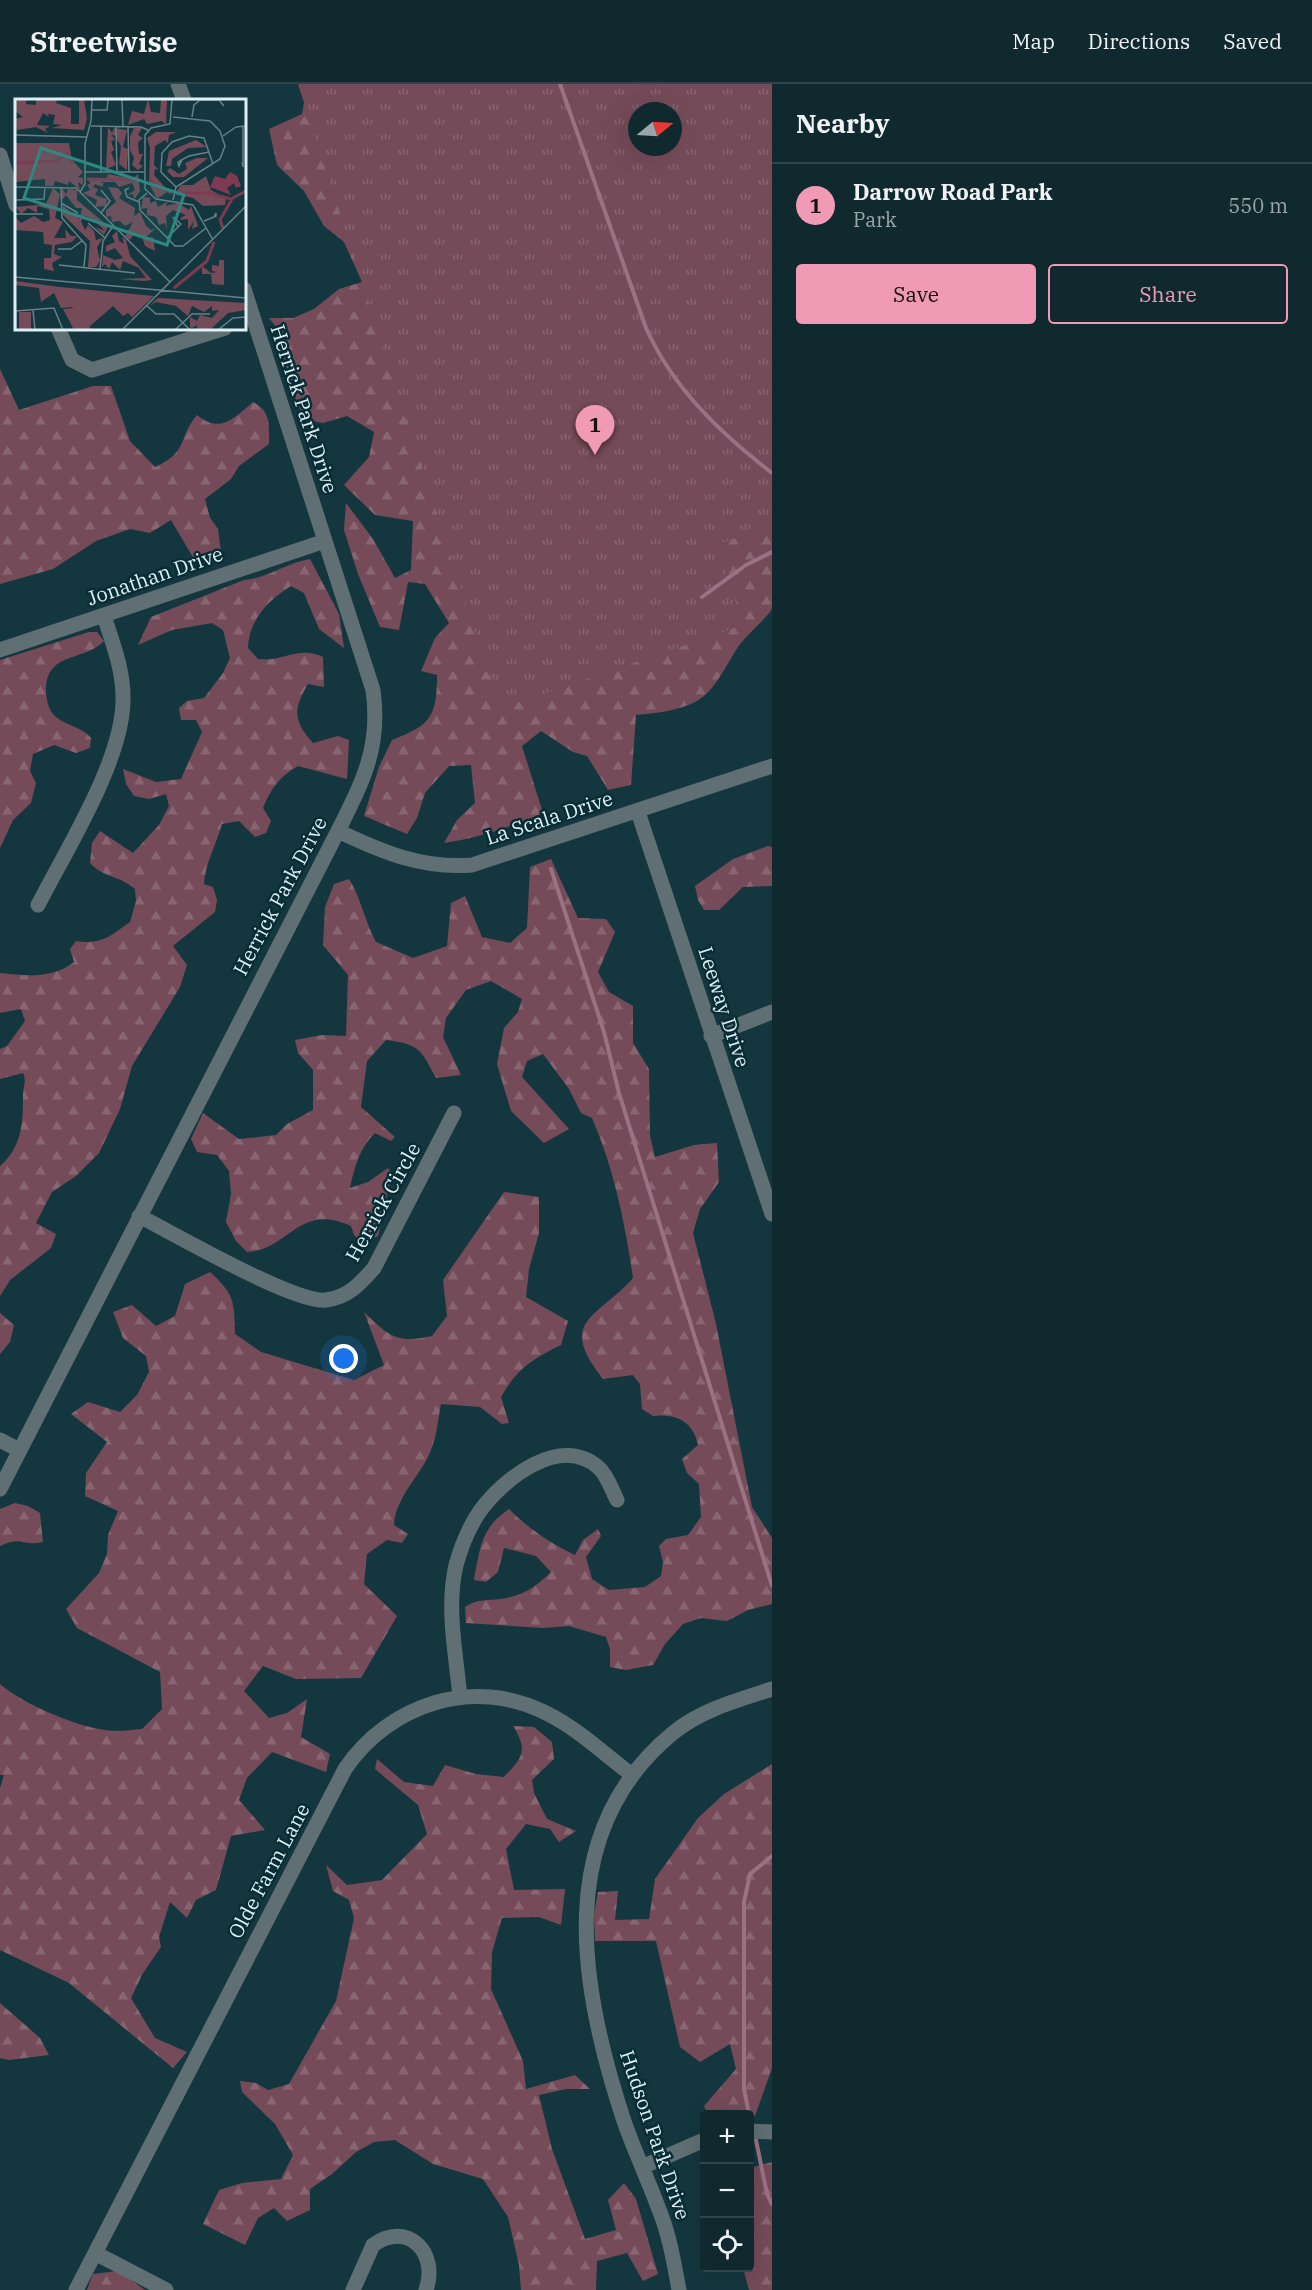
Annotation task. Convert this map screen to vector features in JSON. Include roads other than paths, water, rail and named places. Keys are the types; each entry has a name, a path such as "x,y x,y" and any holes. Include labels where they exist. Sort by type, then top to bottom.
{"street":[{"path":"178,84 184,99"},
{"path":"0,155 15,202"},
{"name":"Herrick Park Drive","path":"0,1489 338,831 371,758 376,710 373,690 325,541 249,321 246,302"},
{"path":"59,330 72,360 92,370 219,330"},
{"name":"Jonathan Drive","path":"0,650 325,541"},
{"path":"38,905 109,765 120,732 122,686 119,663 104,616"},
{"name":"La Scala Drive","path":"338,831 399,858 431,866 452,867 488,861 772,766"},
{"name":"Leeway Drive","path":"638,812 772,1214"},
{"path":"711,1036 772,1012"},
{"name":"Herrick Circle","path":"139,1216 288,1292 318,1300 346,1294 374,1268 454,1113"},
{"path":"0,1440 19,1450"},
{"path":"460,1697 452,1589 464,1542 479,1512 512,1478 533,1465 566,1455 581,1457 600,1468 617,1500"},
{"name":"Hudson Park Drive","path":"679,2290 673,2256 659,2208 623,2120 606,2064 592,1991 587,1923 589,1871 599,1834 632,1775 675,1732 723,1705 772,1689"},
{"name":"Olde Farm Lane","path":"76,2290 345,1770 365,1743 390,1722 423,1706 460,1697 491,1697 512,1700 546,1712 563,1722 632,1775"},
{"path":"754,2131 772,2132"},
{"path":"642,2167 700,2142"},
{"path":"353,2290 373,2245 395,2236 409,2238 427,2254 431,2268 426,2290"},
{"path":"95,2253 166,2290"}],"waterway":[{"path":"560,84 646,328 657,350 684,390 700,408 734,442 772,473"},
{"path":"702,597 746,565 772,552"},
{"path":"551,869 604,1032 619,1093 772,1586"},
{"path":"748,2110 744,2089 744,1902 750,1874 772,1856"},
{"path":"756,2140 767,2194 772,2204"}],"place":[{"name":"Darrow Road Park","path":"595,455"}]}
